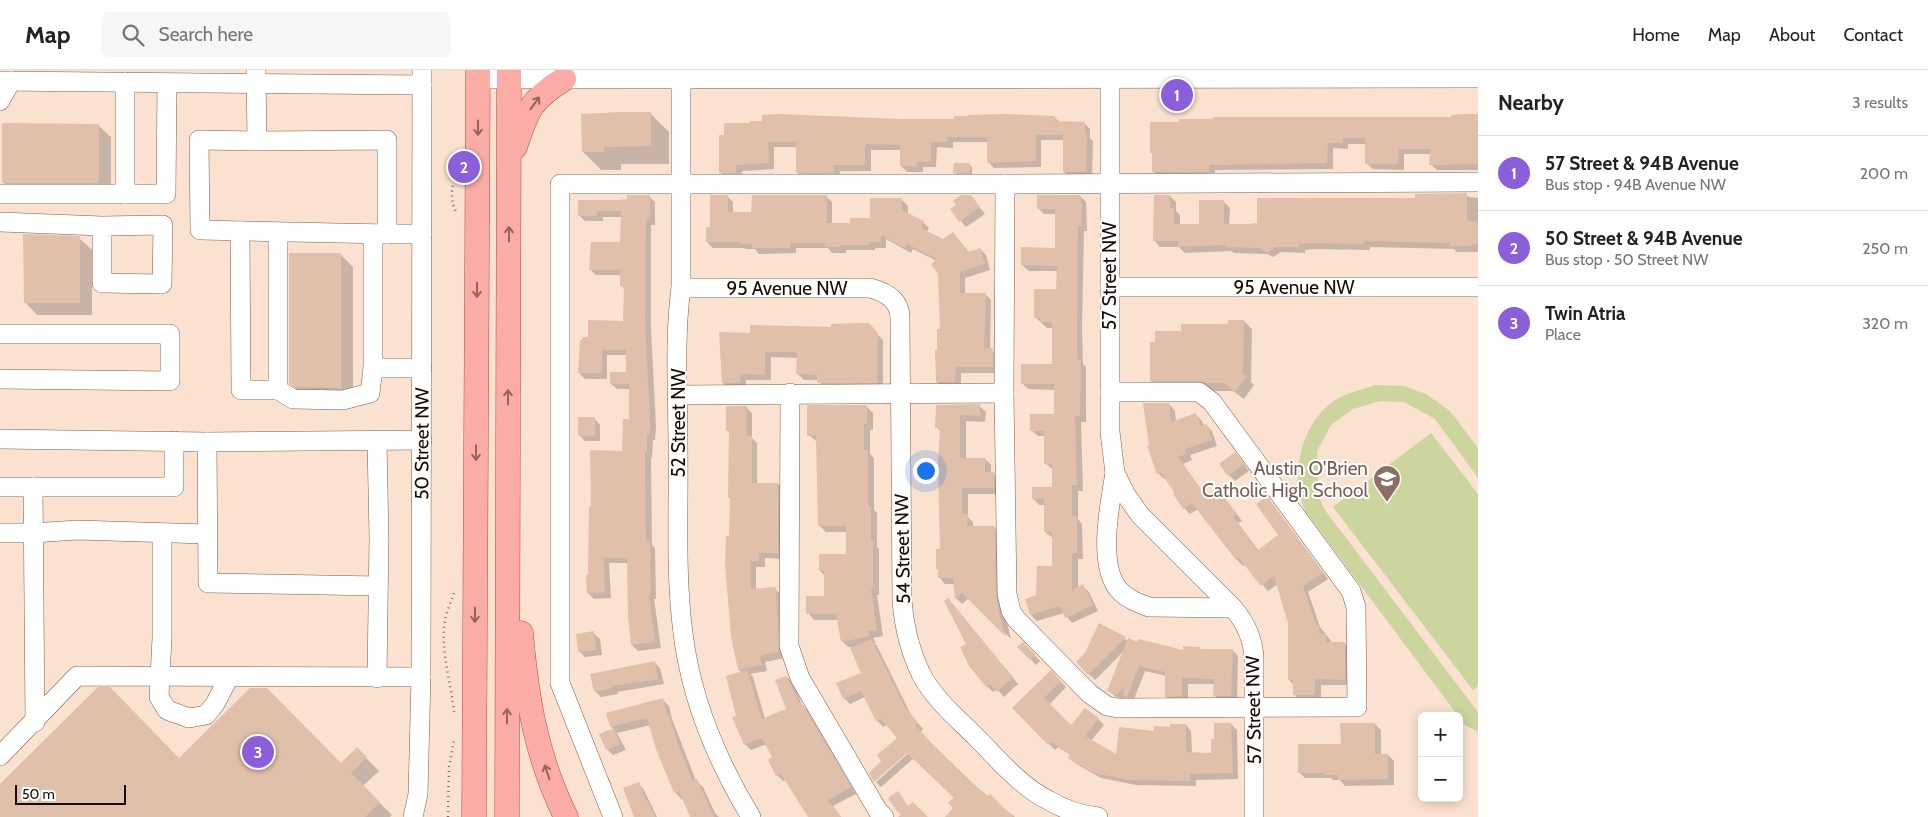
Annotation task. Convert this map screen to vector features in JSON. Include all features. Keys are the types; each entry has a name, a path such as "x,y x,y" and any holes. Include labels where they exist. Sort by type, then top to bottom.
{"main road":[{"path":"474,817 465,735 478,75"},
{"path":"507,817 509,75"},
{"path":"509,163 525,118 535,101 564,75"},
{"path":"508,498 530,713 553,791 566,817"},
{"path":"465,735 486,790 487,817"}],"street":[{"path":"478,75 564,75 681,80 1110,78 1240,74 1478,78"},
{"path":"0,102 5,81 39,76 125,82 256,77 422,77"},
{"path":"256,77 257,141"},
{"name":"50 Street NW","path":"413,817 418,794 421,677 422,77"},
{"name":"57 Street NW","path":"1110,78 1110,432 1115,473 1108,514 1108,561 1111,576 1119,591 1138,603 1149,607 1233,608"},
{"path":"0,194 166,194 175,79"},
{"name":"52 Street NW","path":"681,80 681,288 678,395 679,584 683,636 694,686 720,761 751,817"},
{"path":"125,82 125,194"},
{"path":"240,231 241,390 278,390 293,399 343,400 370,392 373,368 380,234 388,140 199,140 200,230 380,234 422,234"},
{"path":"613,817 560,683 560,184 1478,182"},
{"path":"1005,184 1004,392 1007,594 1011,611 1016,619 1090,694 1107,706 1118,708 1356,706 1355,599 1208,398 1198,392 1110,392"},
{"path":"0,222 102,226 163,225 162,284 102,283 102,226"},
{"path":"278,232 278,390"},
{"name":"95 Avenue NW","path":"1110,287 1478,287"},
{"name":"95 Avenue NW","path":"681,288 870,288 879,290 891,297"},
{"name":"54 Street NW","path":"891,297 897,304 900,312 903,618 913,656 922,675 944,704 1008,770 1047,800 1070,810 1098,817"},
{"path":"0,334 170,334 170,381 0,379"},
{"path":"373,368 422,368"},
{"path":"678,395 1004,392"},
{"path":"790,393 789,646 800,678 878,810 884,817"},
{"path":"0,439 207,442 422,440"},
{"path":"377,440 377,678"},
{"path":"0,487 174,487 174,441"},
{"path":"207,442 206,534 208,583 378,586"},
{"name":"57 Street NW","path":"1115,473 1126,495 1140,515 1233,608 1245,625 1254,648 1254,817"},
{"path":"33,487 35,722"},
{"path":"0,533 77,530 206,534"},
{"path":"162,533 159,697 167,710 189,718 206,715 215,704 228,677"},
{"path":"0,756 35,722 77,676 421,677"}],"path":[{"path":"457,159 451,200 459,220"},
{"path":"455,720 445,651 445,628 448,610 457,584"},
{"path":"448,817 449,767 465,735"}],"green space":[{"path":"1375,385 1404,386 1426,394 1450,411 1478,448 1478,478 1435,419 1404,402 1380,401 1353,409 1331,425 1317,451 1319,496 1324,509 1478,712 1478,732 1465,725 1463,722 1463,712 1455,712 1305,511 1299,494 1298,476 1301,451 1305,439 1310,427 1325,408 1349,393"},
{"path":"1431,433 1478,494 1478,686 1473,690 1333,507"}],"building":[{"path":"651,112 651,146 604,147 604,152 582,152 581,114"},
{"path":"1005,114 1055,116 1055,121 1085,122 1085,133 1087,133 1086,172 1063,172 1063,135 1036,135 1036,161 987,163 987,137 947,137 947,142 931,142 931,162 917,162 917,167 900,166 900,145 865,144 865,165 834,165 834,173 796,173 796,142 768,142 769,163 736,165 736,173 719,173 719,135 724,135 724,123 750,123 750,121 762,121 762,115 899,119 954,119 954,116"},
{"path":"1478,114 1478,164 1429,165 1430,149 1399,149 1398,164 1365,164 1365,138 1343,138 1343,143 1328,143 1327,163 1209,165 1209,172 1152,172 1150,122 1179,122 1179,119 1213,119 1213,117 1451,117 1451,115"},
{"path":"2,123 99,124 99,183 2,183"},
{"path":"954,163 970,163 970,173 953,173"},
{"path":"1467,193 1467,221 1478,222 1478,244 1471,244 1471,246 1450,246 1450,243 1364,241 1364,244 1299,244 1299,247 1275,247 1269,252 1265,252 1260,248 1226,247 1226,245 1178,247 1178,241 1153,241 1154,195 1170,195 1170,208 1174,208 1174,224 1199,224 1199,200 1224,200 1224,224 1247,224 1257,223 1257,198 1415,198 1415,194"},
{"path":"627,195 650,195 650,219 646,219 645,322 650,434 647,434 647,452 645,452 645,483 646,541 650,541 651,593 649,594 655,642 631,645 628,617 627,558 604,558 605,592 587,593 586,575 588,575 589,506 591,506 590,450 622,451 623,419 629,419 629,384 610,384 610,372 626,372 626,350 602,350 602,373 578,373 580,340 582,340 582,337 588,337 588,320 623,321 624,286 620,286 620,270 589,270 591,242 620,242 621,211 597,211 597,216 578,216 578,200 619,200 627,199"},
{"path":"710,195 728,195 728,212 751,212 752,195 827,195 827,223 850,223 850,218 870,218 870,198 902,198 902,210 924,221 921,228 943,239 953,232 969,252 980,248 985,264 960,272 960,293 986,293 984,348 993,348 993,367 956,367 955,382 936,382 935,350 937,350 937,329 940,329 938,274 931,264 937,259 907,244 905,248 881,235 881,242 869,242 869,245 841,245 841,247 825,247 825,243 791,243 790,248 752,248 752,244 739,244 739,242 706,242 706,227 710,227"},
{"path":"961,195 971,195 980,207 959,222 950,209 956,205 953,201"},
{"path":"1037,195 1080,195 1082,206 1081,226 1078,226 1077,323 1077,359 1081,360 1080,416 1075,416 1077,485 1072,485 1072,516 1077,516 1077,553 1072,553 1072,590 1083,584 1093,605 1065,618 1060,606 1030,615 1025,599 1036,595 1037,566 1052,566 1052,532 1044,532 1044,499 1032,499 1032,487 1052,487 1052,464 1044,464 1044,431 1030,431 1030,414 1054,414 1054,384 1021,384 1021,364 1052,364 1052,322 1040,322 1040,318 1034,318 1034,289 1056,289 1057,266 1021,265 1021,247 1055,248 1055,209 1037,209"},
{"path":"23,234 80,236 80,303 24,303"},
{"path":"289,253 341,253 341,388 295,387 289,384"},
{"path":"1228,320 1244,320 1243,374 1247,376 1235,392 1224,383 1150,381 1150,342 1155,342 1155,331 1181,331 1181,324 1228,324"},
{"path":"869,323 878,333 877,383 817,383 817,375 796,374 797,352 765,352 765,375 741,374 740,383 722,383 719,332 750,333 750,325 831,327 831,324"},
{"path":"1143,403 1169,403 1171,422 1196,413 1201,426 1207,424 1212,440 1185,449 1186,454 1178,457 1206,497 1217,488 1237,514 1233,517 1258,550 1278,535 1256,504 1267,496 1323,573 1303,586 1316,625 1319,625 1319,633 1326,634 1326,642 1345,642 1345,680 1315,679 1315,695 1293,695 1293,680 1288,680 1288,623 1274,576 1261,586 1239,558 1236,560 1192,503 1183,509 1173,494 1175,493 1161,473 1157,474 1147,446 1149,445"},
{"path":"980,404 980,416 960,415 960,458 985,458 985,472 994,472 994,488 962,488 962,514 968,514 967,526 995,526 996,594 1006,637 962,593 955,599 953,578 938,578 938,569 936,569 936,549 940,549 938,467 940,428 935,428 936,405"},
{"path":"807,405 867,405 867,424 864,424 864,450 868,450 868,506 871,506 871,541 873,541 873,589 871,589 877,630 868,631 870,636 841,642 836,614 806,614 806,596 824,596 824,571 819,571 819,554 846,554 846,526 818,526 816,435 807,436"},
{"path":"726,406 747,406 746,436 752,436 752,483 778,483 778,553 759,553 759,561 750,561 751,589 776,587 779,652 760,656 762,665 738,670 731,637 725,564 726,536 729,536 730,498 728,498 729,431 726,431"},
{"path":"578,417 595,417 595,436 578,436"},
{"path":"1235,452 1244,464 1228,476 1219,464"},
{"path":"948,598 1000,664 1013,677 997,692 990,684 986,687 969,666 960,647 966,644 944,601"},
{"path":"1099,623 1126,637 1088,675 1076,662 1085,653"},
{"path":"594,631 596,650 578,652 576,634"},
{"path":"1128,638 1137,642 1138,639 1183,650 1183,646 1200,647 1200,649 1233,649 1231,696 1213,696 1214,679 1182,678 1182,696 1165,697 1165,672 1139,666 1127,697 1123,696 1124,686 1117,695 1107,691"},
{"path":"871,639 905,707 918,723 915,725 977,787 988,796 990,794 1013,817 945,817 953,808 948,803 954,798 907,753 874,782 869,773 881,761 877,755 897,738 881,719 876,721 861,691 843,699 836,683 861,673 850,648"},
{"path":"1023,642 1035,654 1030,660 1017,647"},
{"path":"655,661 658,679 612,686 612,688 594,692 590,674"},
{"path":"747,670 762,719 786,709 775,680 787,676 799,703 801,702 851,787 828,800 841,817 808,817 781,774 776,776 768,760 772,757 762,738 744,745 732,717 736,716 726,676"},
{"path":"1051,670 1061,681 1044,698 1071,725 1085,708 1099,718 1085,736 1116,754 1119,727 1154,731 1154,726 1170,727 1170,724 1186,724 1186,752 1211,753 1211,739 1214,739 1214,723 1231,723 1233,773 1190,774 1190,781 1129,780 1094,773 1068,758 1070,754 1051,742 1048,745 1012,708"},
{"path":"98,687 110,687 179,758 250,688 267,688 341,763 357,747 367,757 351,773 380,802 365,817 0,817 0,784"},
{"path":"663,698 667,714 669,714 679,747 693,781 697,779 714,817 690,817 679,791 674,793 656,749 647,718 610,727 606,713"},
{"path":"1340,723 1375,723 1375,754 1388,754 1388,779 1338,780 1338,775 1298,773 1298,744 1341,744"},
{"path":"614,728 620,744 606,750 599,734"},
{"path":"639,782 646,801 655,817 634,817 623,788"},
{"path":"898,791 908,806 913,802 928,817 898,817 901,814 888,798"}],"place":[{"name":"57 Street & 94B Avenue","path":"1177,95"},
{"name":"50 Street & 94B Avenue","path":"464,167"},
{"name":"Austin O'Brien Catholic High School","path":"1387,503"},
{"name":"Twin Atria","path":"258,752"}]}
